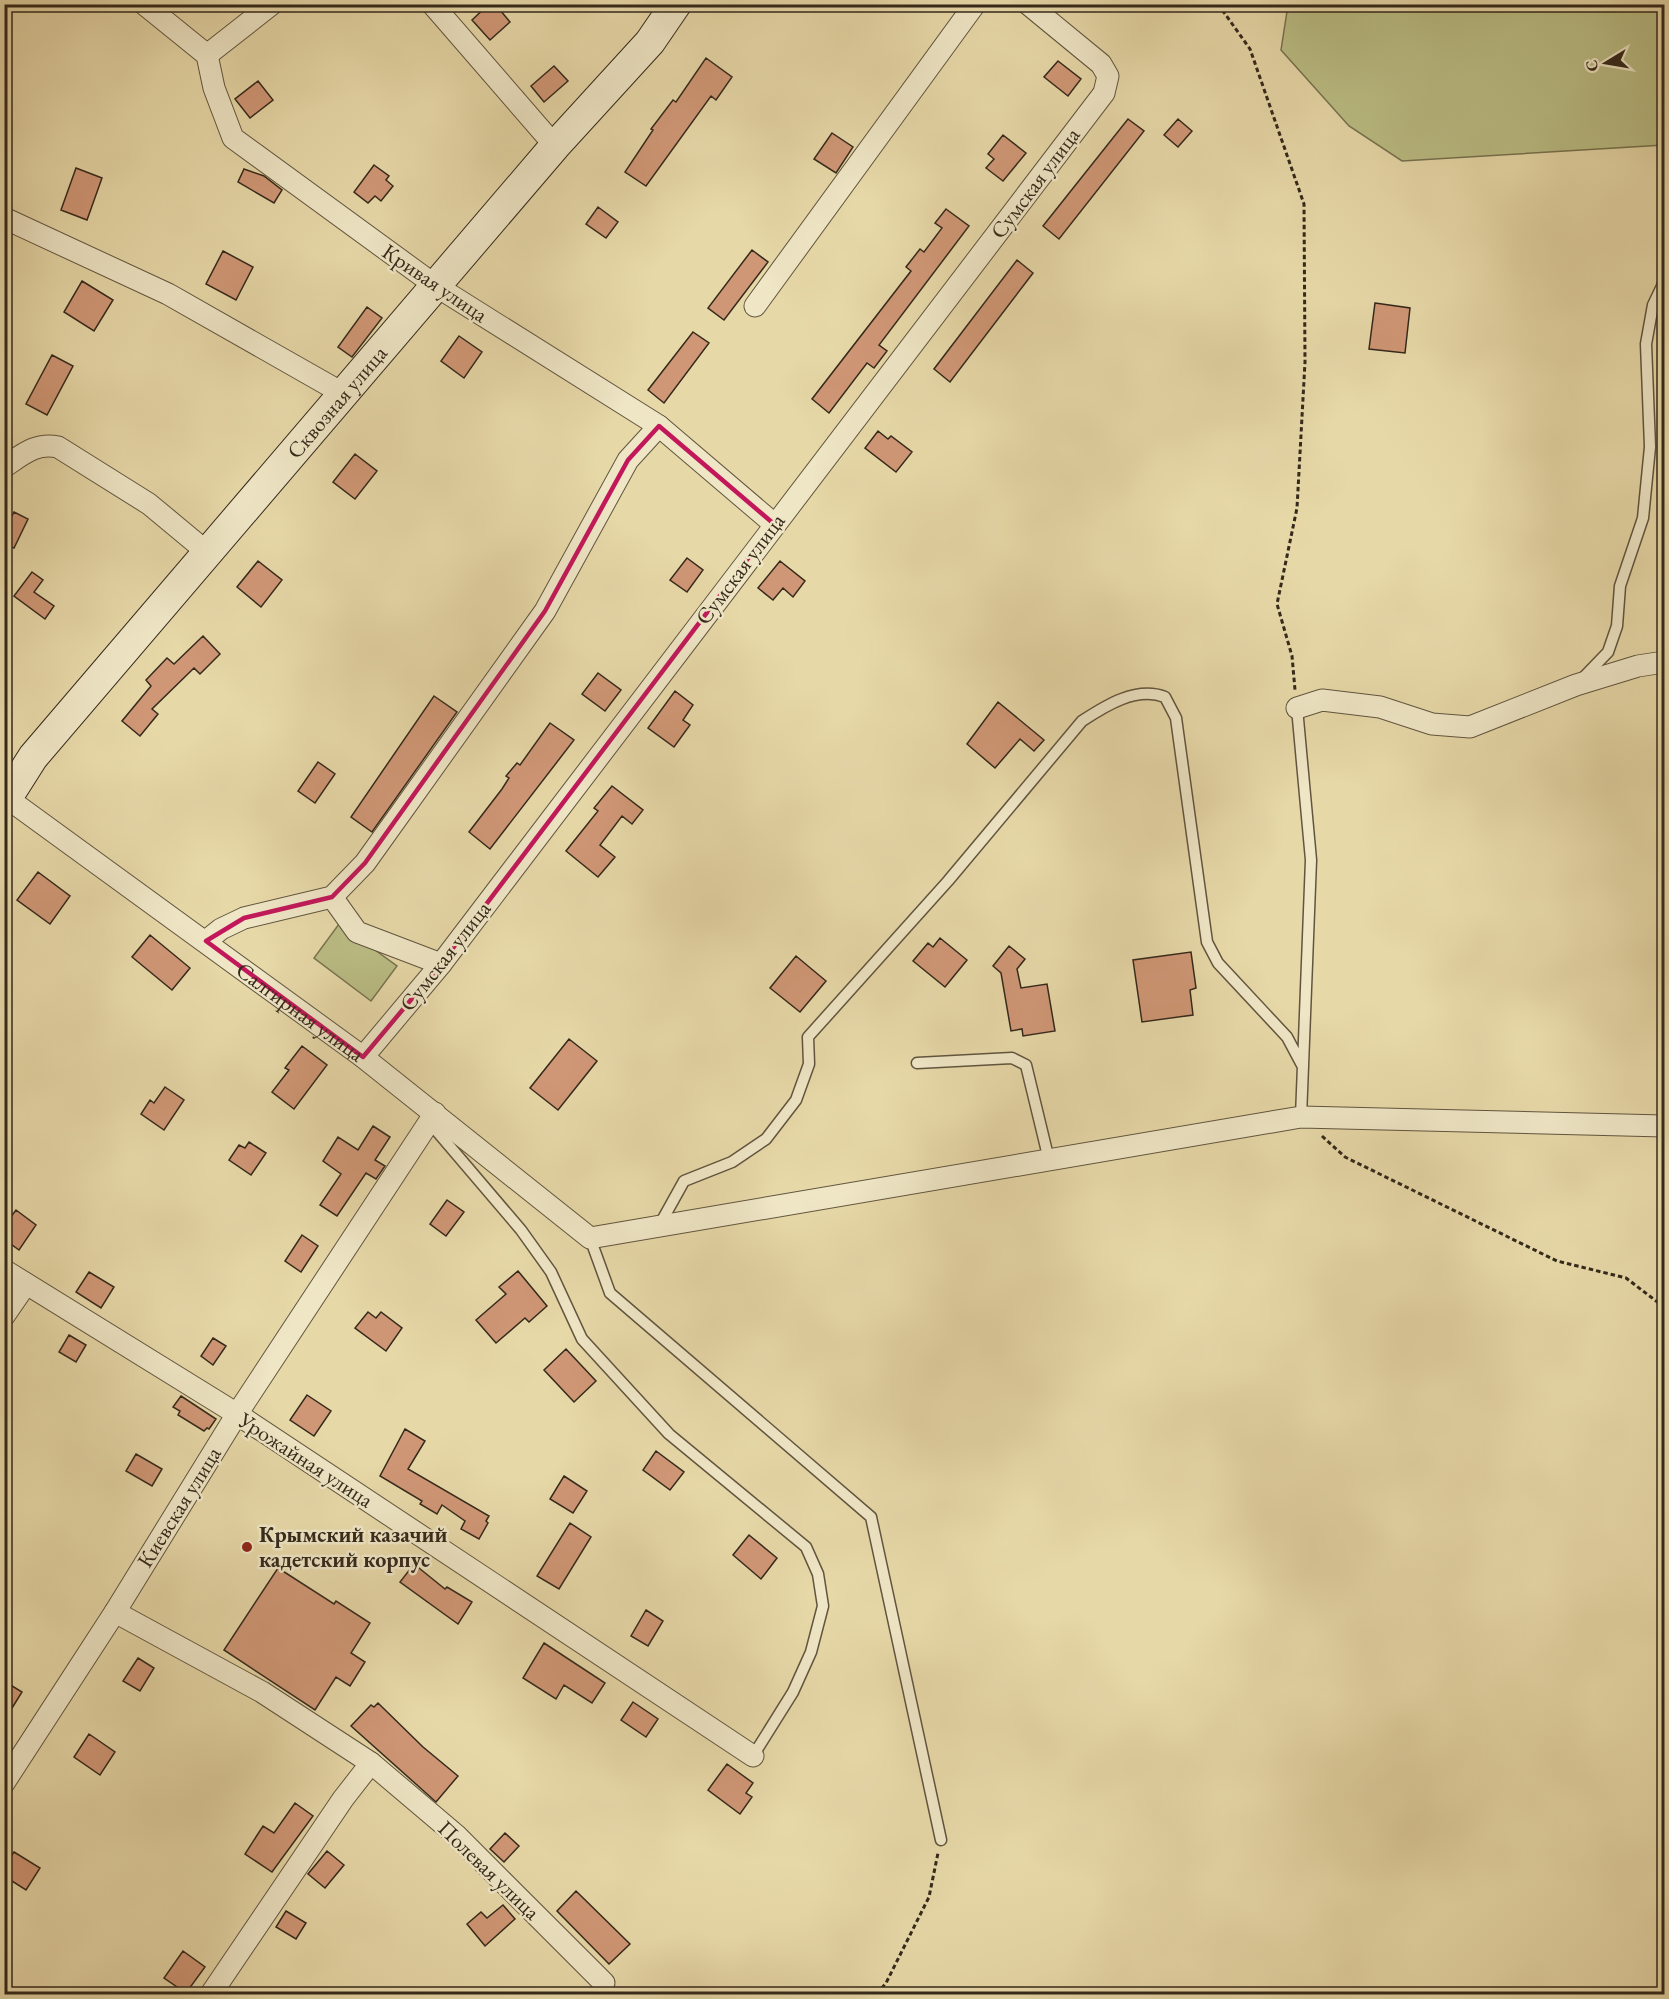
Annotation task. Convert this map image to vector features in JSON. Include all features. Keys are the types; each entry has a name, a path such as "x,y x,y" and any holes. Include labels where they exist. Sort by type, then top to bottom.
{"main road":[{"name":"Сквозная улица","path":"6,798 33,757 555,146 650,42 676,4"}],"street":[{"path":"144,4 207,55 272,4"},
{"path":"432,4 555,146"},
{"path":"755,306 975,4"},
{"name":"Сумская улица","path":"363,1057 441,964 1104,93 1108,76 1101,64 1028,4"},
{"name":"Кривая улица","path":"207,55 214,88 233,138 436,286 659,426 774,524"},
{"path":"4,218 168,294 344,394"},
{"path":"206,941 221,929 244,918 332,897 365,863 545,611 628,460 659,426"},
{"path":"4,467 30,449 46,444 58,447 148,504 208,553"},
{"path":"1297,708 1322,700 1380,707 1432,724 1470,727 1576,685 1638,666 1665,662"},
{"name":"Салгирная улица","path":"6,798 363,1057 432,1118 590,1238"},
{"path":"332,897 357,932 441,964"},
{"path":"590,1238 1301,1117 1665,1126"},
{"name":"Киевская улица","path":"4,1783 115,1612 237,1414 432,1118"},
{"name":"Урожайная улица","path":"4,1270 237,1414 753,1756"},
{"path":"4,1316 26,1284"},
{"name":"Полевая улица","path":"115,1612 262,1692 371,1763 456,1835 604,1983"},
{"path":"211,1995 343,1799 371,1763"}],"lane":[{"path":"1576,685 1608,652 1617,626 1620,586 1643,518 1650,447 1646,345 1653,305 1665,282"},
{"path":"659,1226 684,1181 732,1162 766,1139 796,1100 809,1064 808,1037 948,881 1082,722 1108,704 1136,696 1154,693 1165,697 1176,718 1207,942 1218,963 1287,1037 1303,1067"},
{"path":"1297,708 1311,860 1301,1117"},
{"path":"917,1063 1012,1058 1026,1065 1049,1160"},
{"path":"432,1118 521,1230 551,1272 582,1340 669,1434 806,1547 818,1574 823,1606 811,1652 793,1692 753,1756"},
{"path":"590,1238 610,1293 871,1517 941,1840"}],"path":[{"path":"1218,4 1250,49 1304,204 1305,362 1297,508 1277,604 1292,656 1297,708"},
{"path":"1301,1117 1345,1157 1557,1261 1626,1278 1665,1307"},
{"path":"877,1995 886,1983 929,1897 941,1840"}],"highlighted area":[{"path":"659,426 774,524 441,964 363,1057 206,941 244,918 332,897 365,863 545,611 628,460"}],"green space":[{"path":"1288,5 1664,5 1664,145 1402,161 1349,126 1281,50"},
{"path":"339,924 397,966 371,1001 314,958"}],"building":[{"path":"489,4 495,4 510,22 490,40 472,20"},
{"path":"706,58 732,77 716,100 711,96 646,186 625,172 653,130 651,129 673,100 676,102"},
{"path":"1058,61 1081,79 1068,96 1044,77"},
{"path":"554,66 568,81 544,102 531,86"},
{"path":"258,81 273,100 250,118 235,99"},
{"path":"1128,119 1144,131 1059,239 1043,226"},
{"path":"1178,119 1192,131 1178,147 1164,135"},
{"path":"832,133 853,147 836,173 814,159"},
{"path":"1003,135 1026,153 1003,181 986,168 994,159 988,154"},
{"path":"374,165 389,176 386,180 393,186 381,201 375,196 368,203 354,192"},
{"path":"76,168 102,178 87,220 61,210"},
{"path":"244,169 264,176 282,190 274,203 238,182"},
{"path":"598,207 618,222 606,238 586,224"},
{"path":"946,209 969,226 879,345 887,351 874,368 867,363 829,413 812,399 911,271 906,267 920,249 924,252 942,228 935,223"},
{"path":"752,250 768,262 724,320 708,308"},
{"path":"223,251 253,267 236,300 206,284"},
{"path":"1017,260 1033,273 950,382 934,369"},
{"path":"82,281 113,300 94,331 64,312"},
{"path":"1375,303 1410,308 1405,353 1369,349"},
{"path":"367,307 382,318 352,357 338,347"},
{"path":"693,332 709,343 664,403 648,390"},
{"path":"459,336 482,352 464,378 441,361"},
{"path":"52,355 73,366 47,415 26,404"},
{"path":"878,431 888,439 891,436 912,452 896,472 865,448"},
{"path":"355,454 377,471 355,499 333,482"},
{"path":"14,512 28,519 14,548 4,544 4,531"},
{"path":"687,558 703,570 687,592 670,580"},
{"path":"258,561 282,580 261,607 237,587"},
{"path":"780,561 805,581 793,597 783,588 773,600 758,588"},
{"path":"32,572 43,580 34,592 54,606 45,619 14,596"},
{"path":"203,636 220,654 200,674 194,668 152,709 158,714 140,736 122,721 151,686 146,680 167,658 174,664"},
{"path":"598,673 621,690 605,711 582,694"},
{"path":"675,691 693,705 683,720 690,725 674,747 648,728"},
{"path":"434,696 457,712 372,832 351,817"},
{"path":"998,702 1044,740 1034,751 1020,739 995,768 967,744"},
{"path":"550,723 574,740 490,849 469,832 502,789 509,778 506,776 517,763 520,765"},
{"path":"318,762 335,774 315,803 298,791"},
{"path":"612,786 643,810 632,824 622,816 600,845 615,857 598,877 566,851 598,811 594,808"},
{"path":"38,872 70,896 50,924 17,900"},
{"path":"150,935 190,968 172,990 132,957"},
{"path":"940,938 967,960 945,987 913,961 928,943 933,947"},
{"path":"1009,946 1025,959 1017,969 1021,988 1047,984 1055,1031 1023,1036 1022,1029 1011,1031 1001,973 993,966"},
{"path":"1191,952 1196,988 1190,990 1193,1015 1142,1022 1133,960"},
{"path":"796,956 826,981 800,1012 770,988"},
{"path":"569,1039 597,1061 558,1110 530,1088"},
{"path":"302,1046 327,1065 294,1109 272,1092 289,1070 285,1068"},
{"path":"165,1087 184,1100 164,1130 141,1114 150,1100 154,1103"},
{"path":"373,1126 390,1137 375,1160 385,1166 376,1179 366,1173 337,1216 320,1205 341,1174 323,1161 338,1137 358,1150"},
{"path":"249,1142 266,1153 251,1175 229,1160 239,1145 245,1148"},
{"path":"447,1200 464,1212 446,1236 430,1224"},
{"path":"16,1210 36,1225 19,1250 4,1239 4,1226"},
{"path":"302,1235 318,1246 301,1272 285,1261"},
{"path":"518,1271 547,1306 529,1322 525,1318 496,1343 476,1320 506,1294 499,1287"},
{"path":"89,1272 114,1287 101,1308 76,1292"},
{"path":"368,1312 376,1318 381,1312 402,1328 386,1351 355,1328"},
{"path":"69,1335 86,1345 76,1362 59,1352"},
{"path":"213,1338 226,1346 213,1365 201,1356"},
{"path":"566,1349 596,1381 574,1402 544,1370"},
{"path":"307,1395 331,1411 314,1436 290,1420"},
{"path":"181,1396 216,1419 209,1429 204,1431 178,1415 180,1411 173,1407"},
{"path":"405,1429 425,1441 408,1469 489,1516 486,1521 488,1523 479,1539 461,1529 465,1521 442,1505 437,1514 420,1504 422,1501 380,1476"},
{"path":"656,1451 684,1472 670,1490 643,1470"},
{"path":"136,1454 162,1469 152,1486 126,1471"},
{"path":"564,1476 587,1491 573,1513 550,1499"},
{"path":"570,1523 591,1537 559,1589 537,1576"},
{"path":"749,1535 777,1558 761,1579 733,1555"},
{"path":"414,1564 445,1589 447,1587 472,1602 458,1624 400,1582"},
{"path":"278,1568 334,1604 336,1601 370,1623 351,1653 365,1662 350,1686 336,1677 315,1710 224,1650"},
{"path":"646,1610 663,1621 648,1646 631,1636"},
{"path":"544,1643 605,1683 592,1703 564,1685 556,1699 523,1678"},
{"path":"138,1658 154,1668 140,1691 123,1681"},
{"path":"4,1681 22,1692 4,1721"},
{"path":"633,1702 658,1719 646,1737 621,1720"},
{"path":"378,1703 423,1747 458,1776 436,1802 351,1726 371,1705 374,1707"},
{"path":"89,1734 115,1752 100,1775 74,1757"},
{"path":"727,1764 753,1783 746,1793 752,1797 740,1814 708,1790"},
{"path":"295,1803 313,1816 272,1872 245,1854 263,1826 274,1833"},
{"path":"505,1833 519,1846 504,1862 490,1849"},
{"path":"327,1851 344,1865 325,1888 308,1874"},
{"path":"14,1852 40,1868 26,1890 4,1876 4,1866"},
{"path":"576,1891 630,1944 609,1964 557,1911"},
{"path":"503,1905 515,1919 485,1946 467,1924 481,1912 487,1918"},
{"path":"286,1911 306,1923 296,1939 276,1927"},
{"path":"183,1951 205,1967 186,1993 164,1978"}],"place":[{"name":"Крымский казачий кадетский корпус","path":"247,1547"}]}
